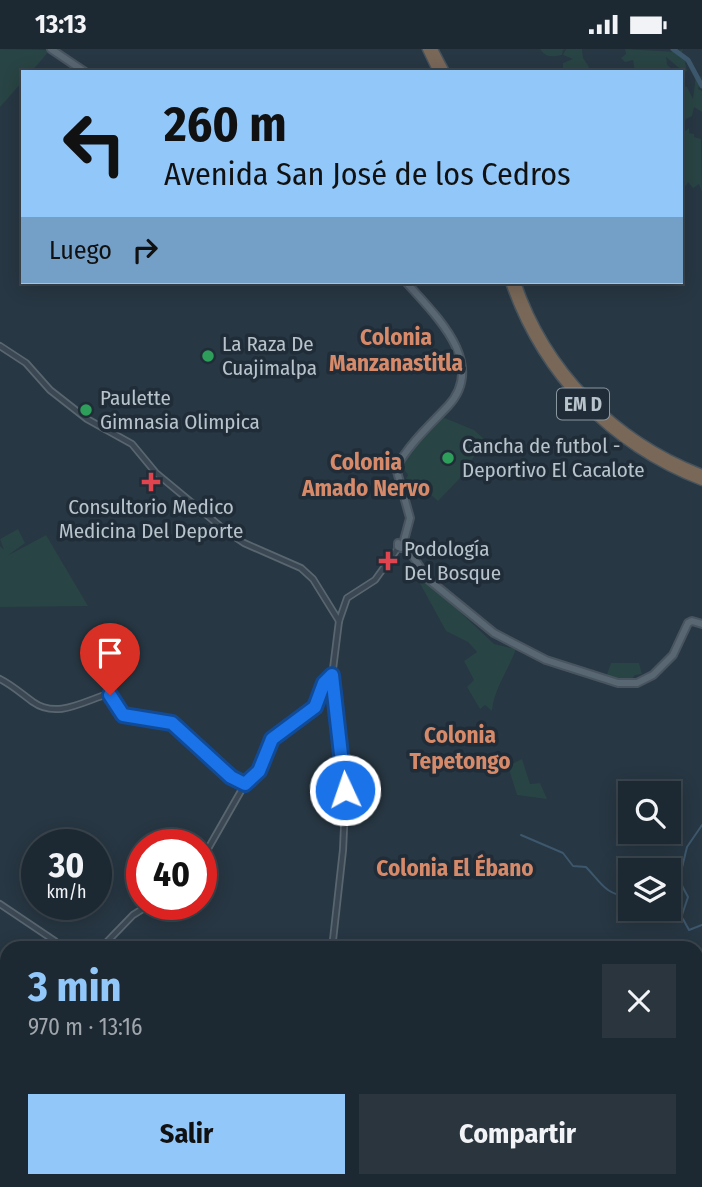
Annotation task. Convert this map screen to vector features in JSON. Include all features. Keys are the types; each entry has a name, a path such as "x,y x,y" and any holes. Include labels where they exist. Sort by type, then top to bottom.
{"highway":[{"path":"427,49 437,70"},
{"path":"433,49 444,70"},
{"name":"EM D","path":"511,284 537,344 586,408 616,433 649,454 702,481"},
{"name":"EM D","path":"517,284 543,342 590,403 631,437 702,474"}],"main road":[{"path":"51,49 82,70"},
{"path":"408,284 452,339 463,364 461,382 454,398 404,454 396,468 410,518 402,543 429,580 494,633 546,660 618,683 640,683 653,675 673,655 688,623 692,621 702,624"}],"street":[{"path":"0,346 26,363 50,390 80,414 132,444 156,473 226,531 244,543 301,568 313,579 340,621"},
{"path":"333,941 344,804 344,759 332,675 340,621 347,598 375,580 402,543"},
{"path":"217,833 245,784 259,771 272,739 315,707 324,683 332,675"},
{"path":"0,679 34,703 50,708 76,706 108,694 123,715 172,723 231,777 245,784"},
{"path":"0,904 55,941"},
{"path":"108,941 127,920"}],"green space":[{"path":"0,49 50,50 33,70 21,70 21,83 0,107"},
{"path":"540,49 566,49 562,55 552,56"},
{"path":"566,49 582,49 588,70 563,69 563,63 573,59 563,55"},
{"path":"625,49 677,52 683,49 681,55 689,59 685,63 687,71 684,72 666,57 667,65 673,70 635,70 633,60 625,62 621,58 626,54"},
{"path":"696,75 702,77 698,89 702,91 702,112 694,107 692,116 686,119 683,126 683,86 687,87 693,99"},
{"path":"683,126 685,131 689,128 689,133 701,139 702,192 699,184 693,188 688,182 686,186 683,185"},
{"path":"440,416 474,430 485,440 460,478 438,501 416,482 412,487 405,480 408,475 403,468 407,456"},
{"path":"18,529 25,543 7,556 46,535 88,606 0,607 0,546 4,550 0,539"},
{"path":"421,575 494,644 516,649 498,688 492,711 485,705 480,709 467,687 474,680 464,661 477,652 468,642 446,631 417,578"},
{"path":"611,663 639,663 642,674 635,675 630,682 606,677"},
{"path":"522,759 530,784 540,783 547,799 517,795 508,766"}],"waterway":[{"path":"673,49 688,60 702,86"},
{"path":"681,872 687,847 702,825"},
{"path":"521,835 563,853 573,866 586,867 609,891 618,895"},
{"path":"681,884 688,897 681,918"},
{"path":"681,919 689,930 702,925"}],"place":[{"name":"La Raza De Cuajimalpa","path":"208,356"},
{"name":"Paulette Gimnasia Olimpica","path":"86,410"},
{"name":"Cancha de futbol - Deportivo El Cacalote","path":"448,458"},
{"name":"Consultorio Medico Medicina Del Deporte","path":"151,482"},
{"name":"Podología Del Bosque","path":"388,561"}],"district":[{"name":"Colonia Manzanastitla","path":"396,350"},
{"name":"Colonia Amado Nervo","path":"366,475"},
{"name":"Colonia Tepetongo","path":"460,748"},
{"name":"Colonia El Ébano","path":"455,868"}],"route":[{"path":"110,695 123,715 172,723 231,777 245,784 259,771 272,739 315,707 324,683 332,675 331,685 344,759 345,790"}]}
